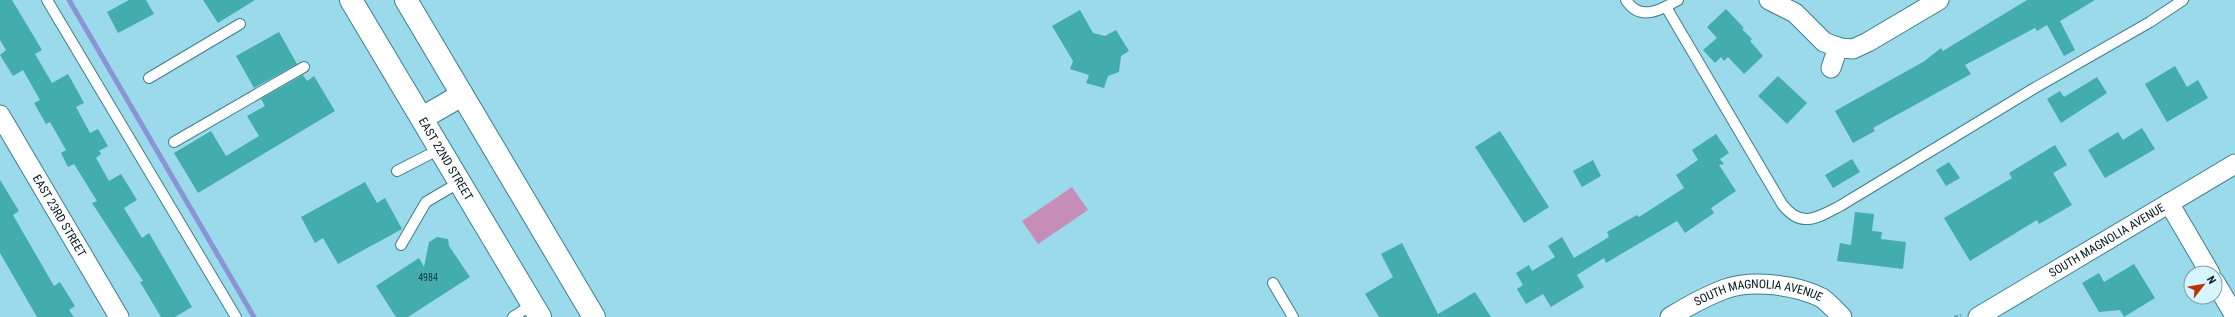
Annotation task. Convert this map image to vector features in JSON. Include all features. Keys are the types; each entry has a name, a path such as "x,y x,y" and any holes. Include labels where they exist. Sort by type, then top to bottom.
{"main road":[{"name":"EAST 22ND STREET","path":"351,0 536,311"},
{"path":"406,0 594,317"},
{"path":"422,118 462,95"}],"street":[{"path":"1769,0 1795,13 1817,36 1833,46 1852,49 1868,42 1939,0"},
{"path":"1831,68 1833,46"},
{"name":"EAST 23RD STREET","path":"0,115 119,317"},
{"name":"SOUTH MAGNOLIA AVENUE","path":"1978,317 2235,164"},
{"path":"2169,203 2205,265"},
{"name":"SOUTH MAGNOLIA AVENUE","path":"1670,317 1695,302 1726,288 1761,284 1793,288 1822,299 1842,317"},
{"path":"2223,296 2235,316"}],"lane":[{"path":"47,0 236,317"},
{"path":"1626,0 1636,10 1644,12 1659,11 1678,0"},
{"path":"1666,7 1782,204 1787,211 1804,220 1814,219 1840,206 2033,89 2150,22 2183,0"},
{"path":"149,78 240,24"},
{"path":"174,142 304,67"},
{"path":"397,171 440,148"},
{"path":"401,245 426,202 460,182"},
{"path":"1273,283 1293,317"},
{"path":"513,317 536,311"}],"shaded area":[{"path":"1072,187 1088,210 1038,244 1022,221"}],"building":[{"path":"0,0 12,0 42,50 35,54 52,83 68,74 84,103 76,107 90,133 98,129 108,146 99,151 101,154 96,158 109,181 121,174 137,200 124,208 142,238 149,233 192,307 175,317 161,317 140,282 143,281 92,203 97,201 74,164 68,167 61,153 66,150 50,122 46,124 34,103 40,100 23,70 13,76 0,55 6,50 0,40"},
{"path":"129,0 146,0 154,14 118,33 107,12"},
{"path":"203,0 255,0 218,23"},
{"path":"2027,0 2095,0 2060,21 2075,50 2064,56 2047,25 2037,31 2035,28 1965,65 1971,74 1873,128 1875,131 1853,143 1835,111 1923,62 1941,48 1943,51"},
{"path":"1726,9 1744,28 1742,29 1752,39 1750,41 1763,56 1744,74 1728,57 1724,61 1721,57 1715,63 1703,50 1717,38 1707,27"},
{"path":"1080,10 1093,33 1105,36 1116,30 1129,51 1121,56 1119,72 1108,76 1104,88 1086,83 1089,75 1070,69 1073,61 1052,26"},
{"path":"279,32 297,64 254,88 236,56"},
{"path":"2175,66 2187,87 2198,80 2208,98 2167,122 2145,84"},
{"path":"303,75 307,81 314,76 335,111 198,193 174,153 211,131 226,156 259,136 247,116 265,106 261,99"},
{"path":"1778,76 1807,103 1787,124 1758,96"},
{"path":"2097,77 2107,93 2061,123 2047,99 2060,91 2064,97"},
{"path":"2142,128 2155,149 2105,178 2088,150 2118,132 2123,140"},
{"path":"1500,131 1549,207 1524,223 1475,147"},
{"path":"1716,134 1729,153 1720,159 1724,164 1719,165 1736,191 1711,208 1714,213 1685,233 1677,221 1606,263 1604,258 1577,275 1584,287 1551,307 1543,294 1526,304 1517,289 1523,285 1516,273 1529,265 1532,271 1555,257 1548,246 1562,237 1574,258 1609,237 1607,232 1637,215 1639,217 1684,188 1676,175 1698,160 1692,150"},
{"path":"2055,145 2067,165 2053,173 2072,205 2039,224 2037,220 1970,261 1944,218 2012,178 2009,173"},
{"path":"1852,159 1860,172 1833,188 1825,175"},
{"path":"1593,160 1601,176 1582,187 1573,171"},
{"path":"1949,162 1960,178 1946,186 1936,170"},
{"path":"0,180 19,211 13,215 54,286 60,282 75,306 69,310 74,317 37,317 0,253"},
{"path":"365,182 377,203 385,198 402,229 338,264 323,238 315,243 301,217"},
{"path":"1855,212 1874,214 1872,231 1882,232 1881,239 1906,242 1903,269 1837,261 1840,243 1851,245"},
{"path":"437,237 448,239 449,246 470,277 408,317 396,317 376,286 419,258 424,267 429,242"},
{"path":"1402,243 1438,314 1475,292 1491,317 1379,317 1365,294 1393,277 1381,254"},
{"path":"2134,264 2155,298 2124,317 2120,310 2099,312 2082,283 2099,273 2104,282"}],"waterway":[{"path":"69,0 254,317"}]}
